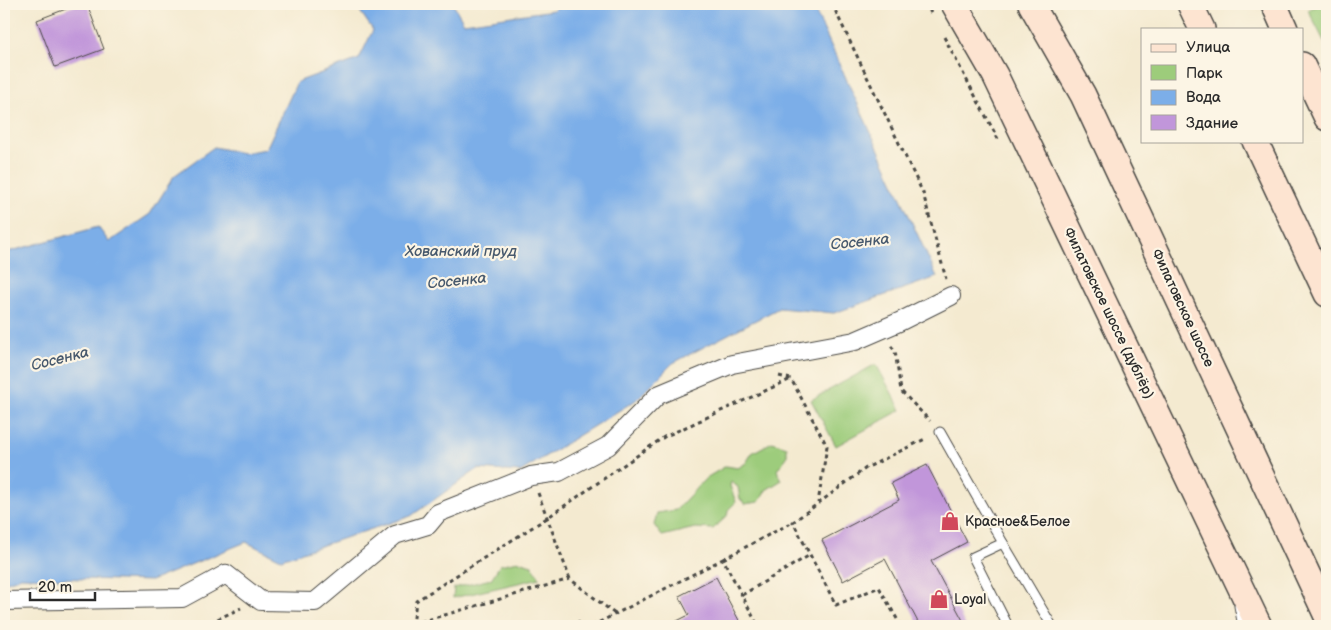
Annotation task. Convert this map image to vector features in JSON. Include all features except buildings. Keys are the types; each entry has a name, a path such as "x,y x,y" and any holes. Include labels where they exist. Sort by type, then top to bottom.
{"main road":[{"name":"Филатовское шоссе (дублёр)","path":"954,4 995,75 1259,626"},
{"name":"Филатовское шоссе","path":"1032,4 1083,95 1327,616"},
{"path":"1190,4 1202,28"},
{"path":"1274,4 1285,28"},
{"path":"1304,69 1327,118"},
{"path":"1255,142 1327,294"}],"street":[{"path":"4,602 8,600 182,598 226,574 261,601 316,602 395,535 428,525 438,513 532,476 559,472 608,446 658,395 732,364 854,341 951,296"}],"lane":[{"path":"940,432 1052,626"},
{"path":"1003,543 973,557 1008,626"},
{"path":"1232,571 1243,626"}],"path":[{"path":"832,4 923,193 951,296"},
{"path":"592,626 793,522 866,468 940,432 901,391 895,351 880,330"},
{"path":"774,375 791,379 827,446 817,504"},
{"path":"570,579 413,625 416,601 547,518 664,437 791,379"},
{"path":"532,476 570,579 615,614"},
{"path":"793,522 836,605 879,586 901,626"},
{"path":"742,595 810,555"},
{"path":"723,559 758,626"},
{"path":"203,626 258,600"},
{"path":"571,626 578,622 581,626"}],"green space":[{"path":"1320,4 1327,4 1327,47 1308,10"},
{"path":"876,364 901,410 836,446 811,400"},
{"path":"772,442 787,447 787,457 777,470 782,480 766,490 759,502 745,504 740,499 738,487 731,482 730,486 736,502 728,510 727,516 713,529 695,528 662,536 654,525 657,513 676,510 706,478 726,466 738,468 746,463 752,453"},
{"path":"518,561 532,565 540,578 453,598 454,588 491,579 500,565"}],"water":[{"name":"Хованский пруд","path":"355,4 453,4 464,23 553,10 562,4 812,4 937,277 834,313 779,308 673,363 636,400 520,472 478,469 411,516 281,559 246,542 151,581 21,577 4,583 4,253 98,227 109,242 150,214 174,176 214,147 243,153 266,149 297,82 359,59 373,30"}],"place":[{"name":"Красное&Белое","path":"950,521"},
{"name":"Loyal","path":"939,599"}],"water label":[{"name":"Сосенка","path":"860,242"},
{"name":"Сосенка","path":"457,281"},
{"name":"Сосенка","path":"60,359"}]}
